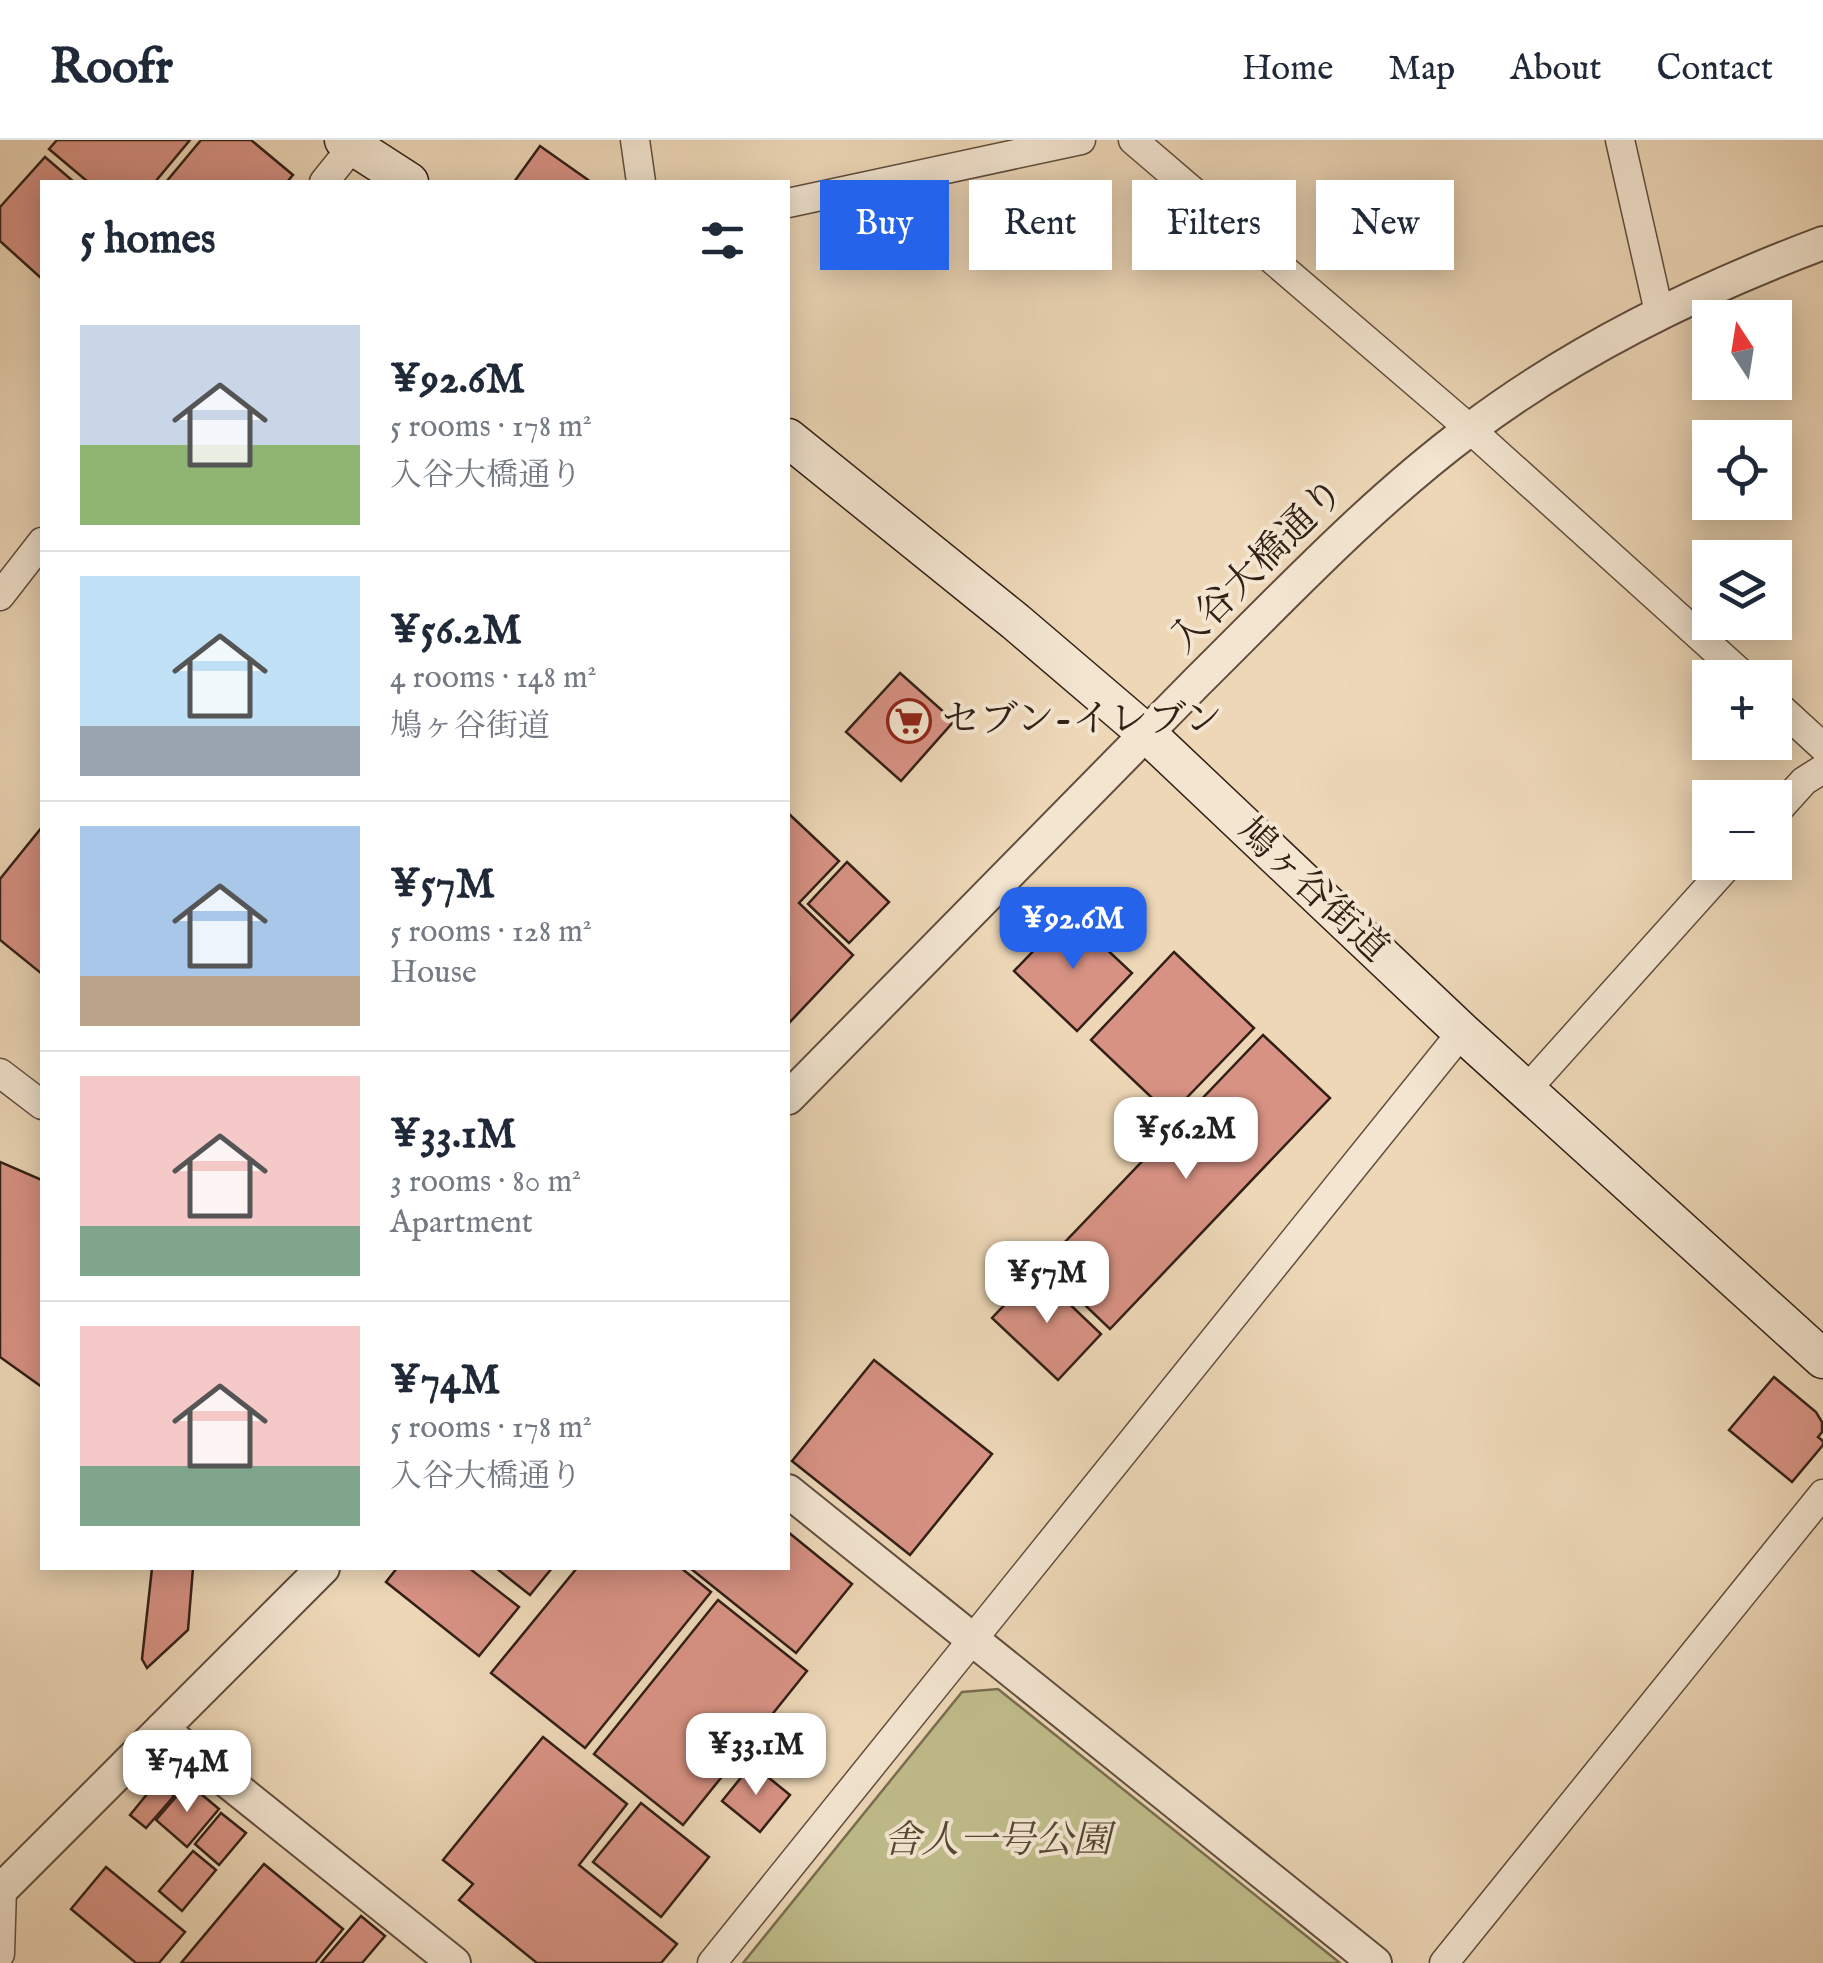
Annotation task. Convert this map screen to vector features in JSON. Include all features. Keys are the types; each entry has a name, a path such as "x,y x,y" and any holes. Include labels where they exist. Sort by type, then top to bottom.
{"main road":[{"path":"348,143 406,180"},
{"name":"鳩ヶ谷街道","path":"790,440 1146,733 1462,1032 1823,1359"}],"street":[{"path":"635,140 641,180"},
{"path":"790,203 1081,140"},
{"path":"1134,140 1470,429 1726,660"},
{"path":"1620,140 1660,312"},
{"path":"325,180 348,143"},
{"name":"入谷大橋通り","path":"790,1096 1146,733 1388,495 1470,429 1560,369 1660,312 1823,243"},
{"path":"0,596 40,545"},
{"path":"1792,719 1823,746"},
{"path":"1792,794 1823,768"},
{"path":"1527,1089 1714,880"},
{"path":"712,1963 1462,1032"},
{"path":"0,1073 40,1104"},
{"path":"790,1493 1375,1963"},
{"path":"1444,1963 1823,1494"},
{"path":"0,1954 1,1889 321,1570"},
{"path":"162,1730 454,1963"}],"green space":[{"name":"舎人一号公園","path":"998,1689 1340,1963 743,1963 962,1692"}],"building":[{"path":"57,140 190,140 157,180 86,180 49,149"},
{"path":"201,140 251,140 293,175 289,180 168,180"},
{"path":"540,146 588,180 515,180"},
{"path":"45,157 72,180 40,180 40,277 0,241 0,207"},
{"path":"900,673 954,721 901,781 846,732"},
{"path":"790,815 839,861 799,903 853,955 790,1022"},
{"path":"40,829 40,972 0,940 0,879"},
{"path":"847,862 889,902 849,943 808,904"},
{"path":"1069,914 1132,973 1077,1031 1014,971"},
{"path":"1174,952 1254,1028 1170,1115 1091,1040"},
{"path":"1263,1035 1330,1098 1110,1329 1043,1265"},
{"path":"0,1162 40,1179 40,1386 0,1357"},
{"path":"1036,1272 1101,1334 1058,1380 992,1318"},
{"path":"874,1360 992,1454 910,1555 792,1461"},
{"path":"1774,1377 1816,1412 1822,1422 1818,1437 1823,1445 1792,1482 1729,1430"},
{"path":"790,1534 852,1584 796,1653 692,1570 790,1570"},
{"path":"152,1570 193,1570 188,1630 147,1668 142,1659"},
{"path":"395,1570 472,1570 519,1607 479,1656 386,1582"},
{"path":"499,1570 550,1570 530,1595"},
{"path":"575,1570 684,1570 711,1592 585,1748 491,1673"},
{"path":"718,1600 807,1671 683,1825 594,1754"},
{"path":"543,1737 627,1804 579,1865 677,1944 661,1963 537,1963 459,1900 473,1884 443,1860"},
{"path":"752,1764 790,1795 760,1832 722,1801"},
{"path":"157,1782 174,1796 146,1828 130,1815"},
{"path":"188,1783 219,1809 187,1847 156,1820"},
{"path":"641,1803 709,1857 661,1917 593,1862"},
{"path":"221,1813 246,1833 219,1865 195,1844"},
{"path":"193,1851 216,1870 182,1911 159,1891"},
{"path":"264,1864 343,1929 315,1963 181,1963"},
{"path":"106,1867 185,1932 159,1963 136,1963 71,1909"},
{"path":"361,1916 385,1936 362,1963 321,1963"}],"place":[{"name":"セブン-イレブン","path":"909,721"}]}
